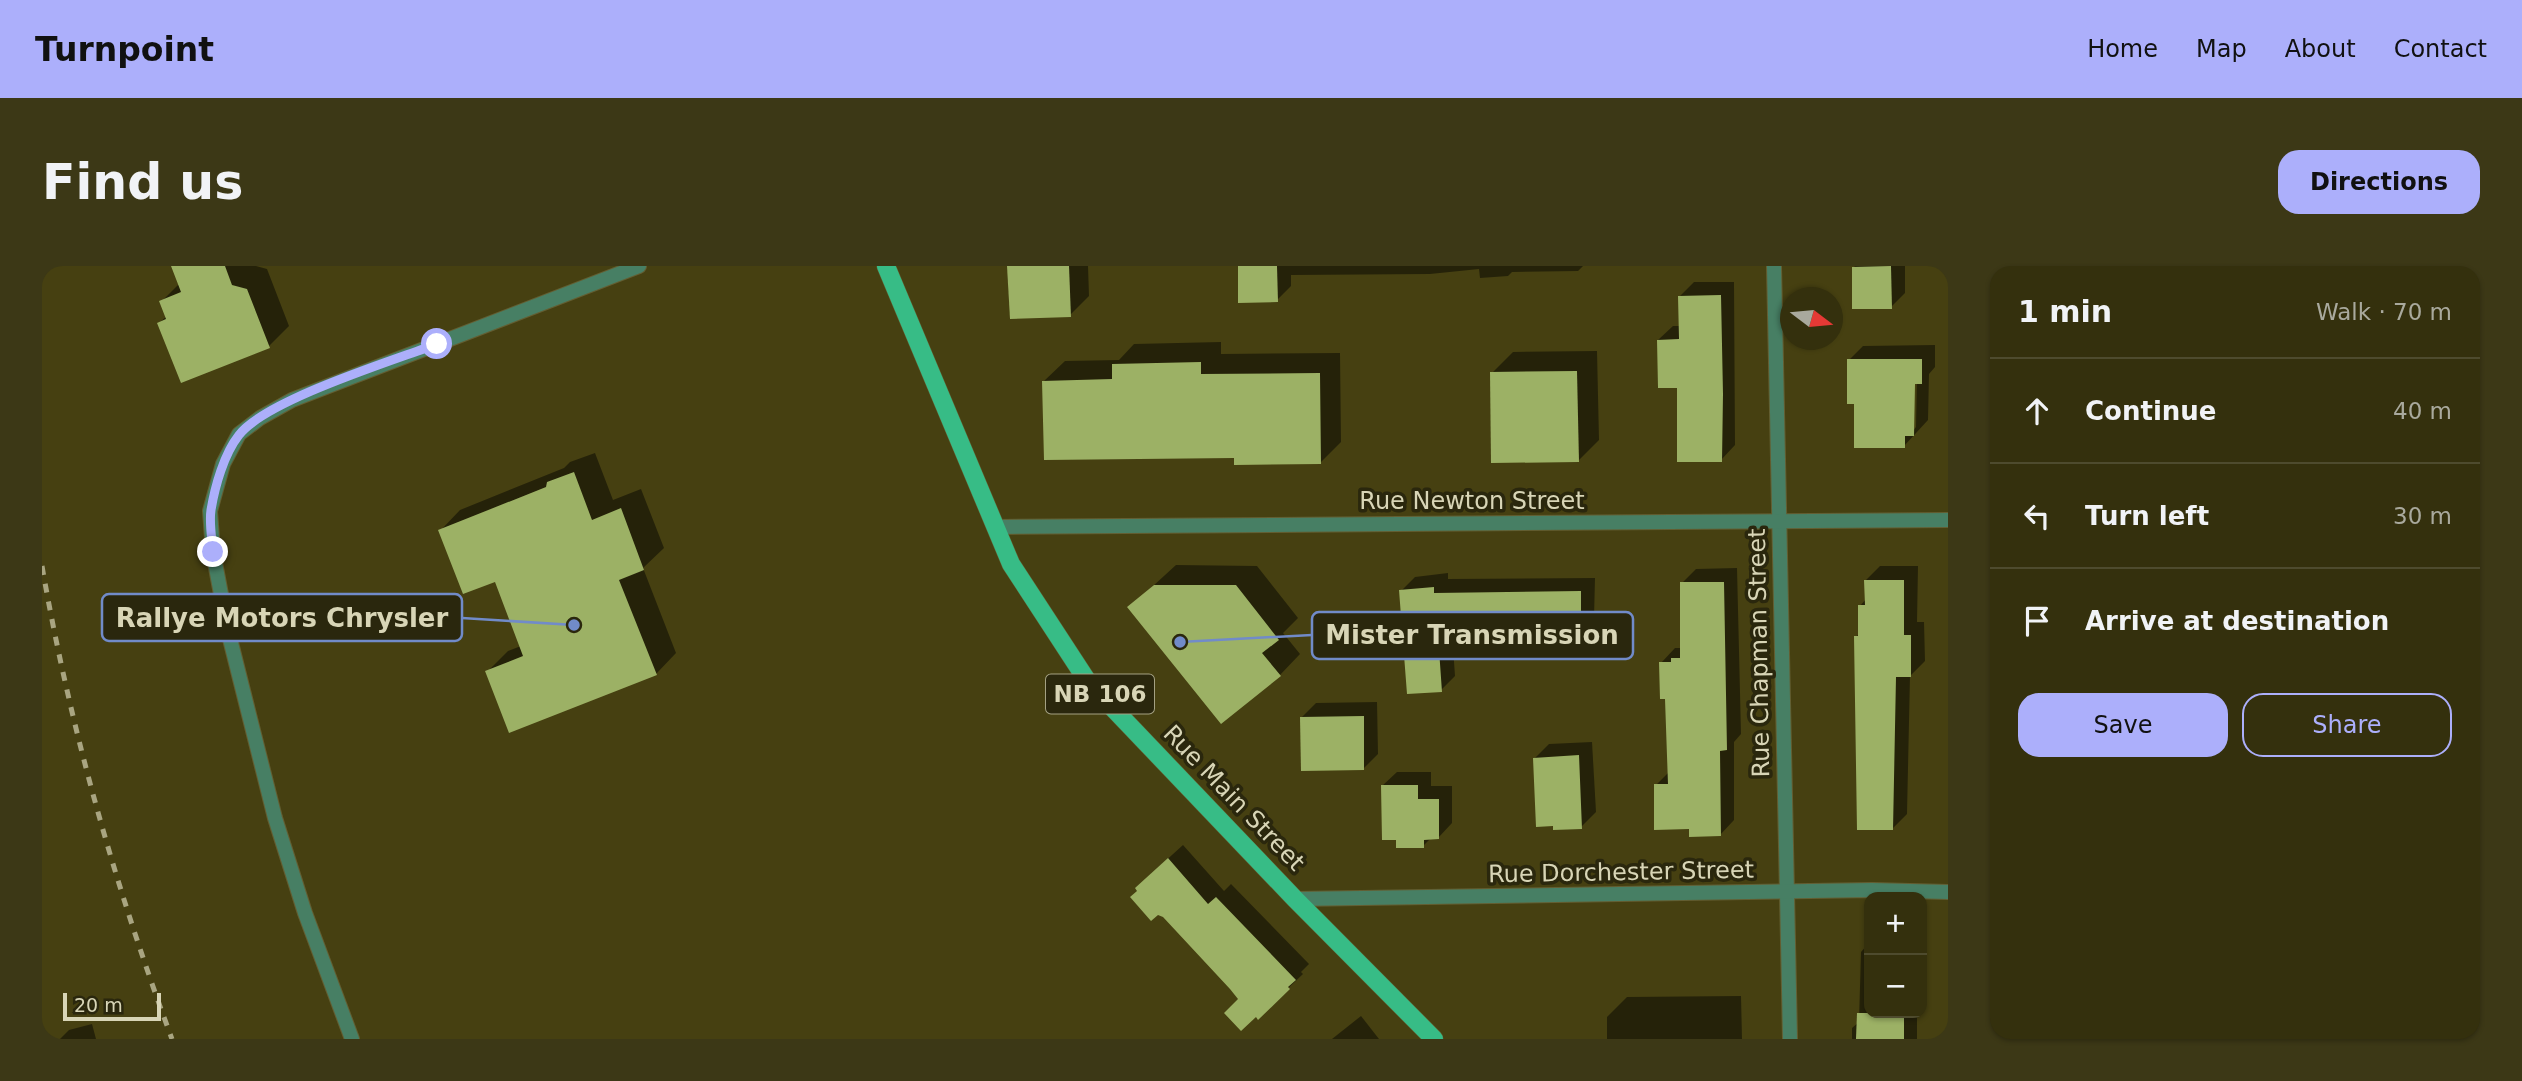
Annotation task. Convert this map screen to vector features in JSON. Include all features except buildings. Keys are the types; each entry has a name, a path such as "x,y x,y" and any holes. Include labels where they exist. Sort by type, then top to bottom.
{"main road":[{"name":"Rue Main Street","path":"886,266 1011,564 1088,681 1295,899 1434,1039"}],"street":[{"path":"352,1039 305,913 275,817 228,631 213,552 211,512 223,464 239,434 260,418 292,400 639,266"},
{"name":"Rue Chapman Street","path":"1774,266 1790,1039"},
{"name":"Rue Newton Street","path":"996,527 1948,520"},
{"name":"Rue Dorchester Street","path":"1295,899 1872,890 1948,892"}],"railway":[{"path":"42,566 66,686 96,806 113,865 172,1039"}],"place":[{"name":"Rallye Motors Chrysler","path":"574,625"},
{"name":"Mister Transmission","path":"1180,642"}],"route":[{"path":"213,552 211,512 223,464 239,434 260,418 292,400 437,344"}]}
